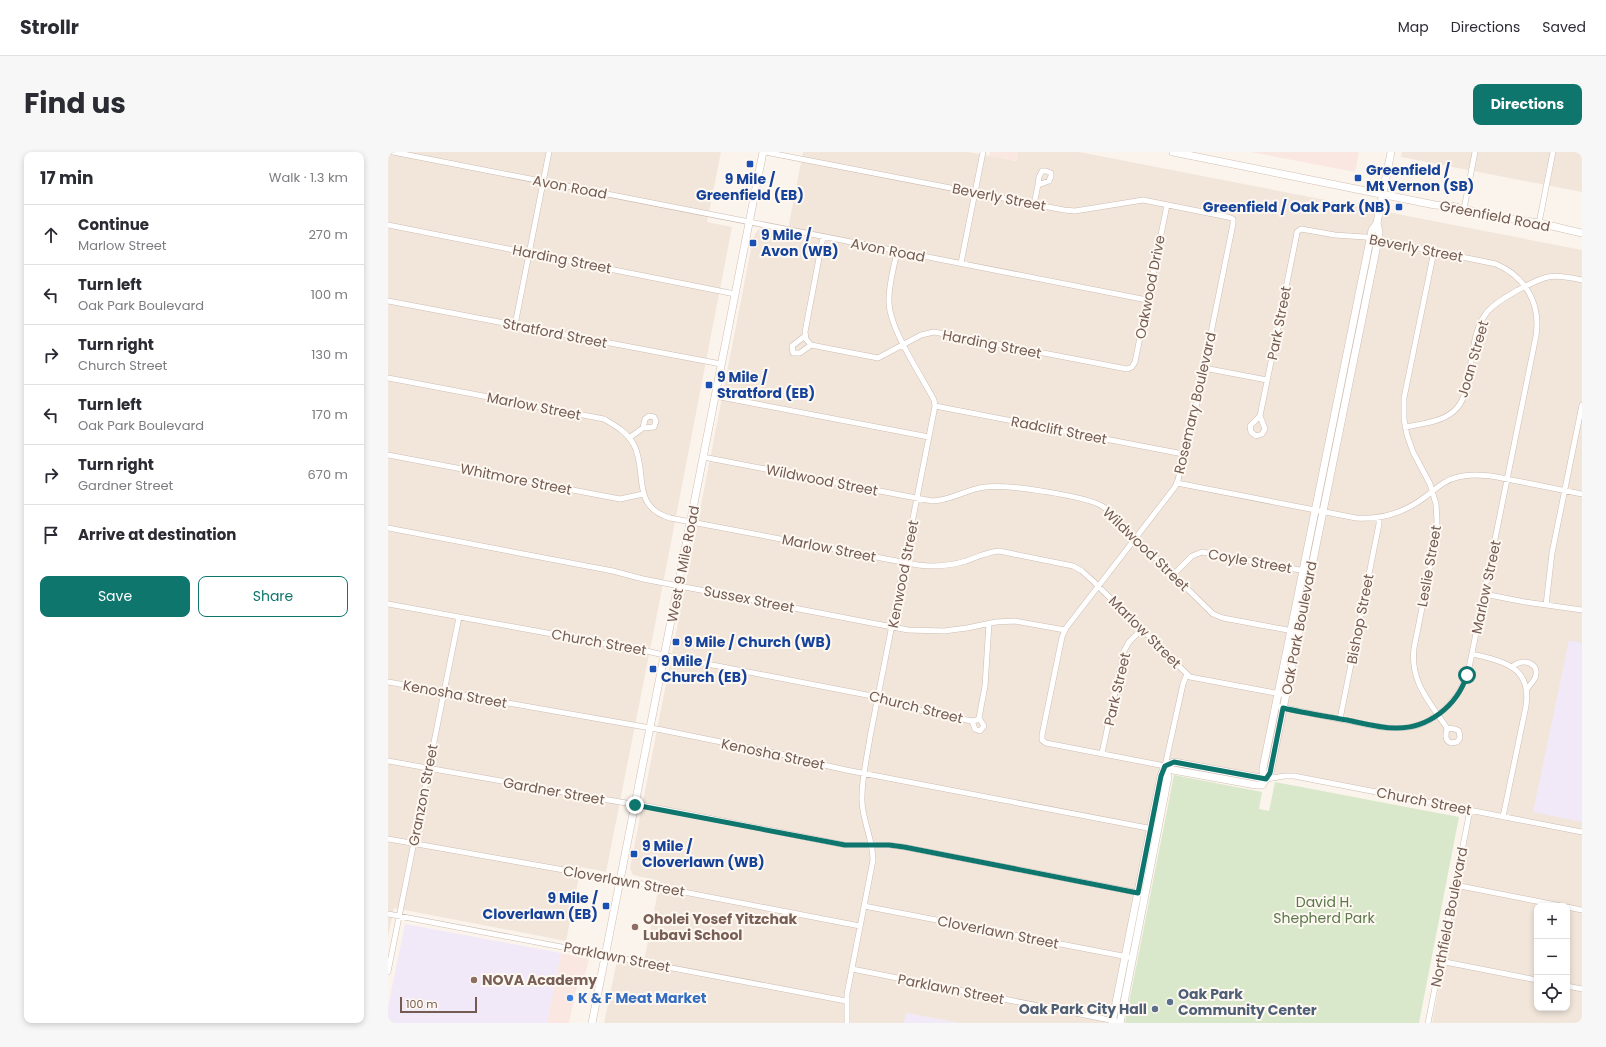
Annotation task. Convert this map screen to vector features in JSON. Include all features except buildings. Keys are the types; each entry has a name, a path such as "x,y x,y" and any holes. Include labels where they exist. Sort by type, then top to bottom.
{"main road":[{"name":"West 9 Mile Road","path":"592,1023 764,152"},
{"name":"Greenfield Road","path":"1173,152 1582,233"},
{"name":"Oak Park Boulevard","path":"1266,779 1270,773 1279,707 1374,239 1379,232 1377,223 1391,152"},
{"name":"Church Street","path":"1165,766 1173,770 1201,771 1230,776 1256,785 1262,784 1266,779"},
{"path":"1116,1022 1118,994 1129,957 1154,830 1161,776 1165,766"},
{"path":"1116,1022 1126,996 1129,957"}],"street":[{"name":"Avon Road","path":"393,152 1147,300"},
{"path":"515,325 549,152"},
{"name":"Beverly Street","path":"764,152 1071,211 1143,200 1233,219"},
{"path":"961,264 983,152"},
{"path":"1464,209 1475,152"},
{"path":"1539,224 1553,152"},
{"path":"1034,204 1038,185"},
{"name":"Oakwood Drive","path":"1131,368 1135,362 1167,205"},
{"name":"Rosemary Boulevard","path":"1042,740 1065,630 1177,483 1194,417 1233,219"},
{"name":"Harding Street","path":"388,225 735,294"},
{"name":"Beverly Street","path":"1298,231 1305,229 1335,235 1374,239 1496,264 1511,272 1526,286"},
{"name":"Park Street","path":"1260,416 1298,231"},
{"path":"805,336 792,346 792,352 796,354 800,353 811,345 807,342 805,336 823,237"},
{"path":"896,251 890,285 889,305 893,323 934,400 935,406"},
{"name":"Leslie Street","path":"1434,251 1404,398 1404,412 1405,427 1413,452 1427,477 1432,490 1436,508 1437,527 1414,648 1413,661 1418,684 1447,728"},
{"name":"Joan Street","path":"1405,427 1446,416 1459,405 1466,390 1478,332 1482,320 1488,311 1496,304 1526,286 1550,276 1582,280"},
{"name":"Marlow Street","path":"1279,707 1383,727 1401,728 1419,725 1438,715 1451,704 1463,686 1472,654 1538,329 1536,309 1526,286"},
{"name":"Stratford Street","path":"388,301 721,364"},
{"name":"Harding Street","path":"811,345 875,358 880,357 921,335 938,333 1124,369 1131,368"},
{"path":"1204,368 1267,380"},
{"name":"Marlow Street","path":"388,378 604,420 619,428 629,438 634,446 639,460 644,494 649,505 657,513 670,518 905,563 941,566 965,561 988,552 999,551 1074,566 1082,571 1098,586 1187,674 1204,680 1282,694"},
{"path":"715,396 929,437"},
{"path":"1546,604 1550,562 1582,405"},
{"name":"Kenwood Street","path":"846,1001 872,864 872,845 862,801 865,773 935,406"},
{"name":"Radclift Street","path":"935,406 1184,454"},
{"path":"629,438 643,428"},
{"name":"Whitmore Street","path":"388,455 620,499 644,494"},
{"name":"Wildwood Street","path":"703,457 932,501 940,500 970,490 985,487 1004,486 1099,504 1106,508 1215,616 1295,631"},
{"path":"1177,483 1356,518 1379,518 1389,516 1409,508 1445,481 1465,475 1479,475 1508,479 1582,494"},
{"name":"Bishop Street","path":"1340,719 1379,518"},
{"name":"Sussex Street","path":"388,528 613,571 678,586 915,631 944,631 989,623 1015,621 1065,630"},
{"name":"Coyle Street","path":"1173,575 1192,556 1202,552 1307,571"},
{"path":"1484,594 1582,610"},
{"name":"Church Street","path":"388,604 648,651 665,656 879,698 906,704 922,711 972,721 978,720 979,718"},
{"name":"Granzon Street","path":"388,972 459,617"},
{"name":"Church Street","path":"972,721 975,729 980,731 984,726 979,718 985,686 989,623"},
{"name":"Park Street","path":"1102,753 1124,651 1129,642 1142,629"},
{"path":"1472,654 1498,660 1512,667 1524,680 1527,689 1526,706 1503,817"},
{"path":"1512,667 1519,662 1525,661 1534,667 1536,672 1535,678 1527,689"},
{"path":"1165,766 1183,684 1187,674"},
{"name":"Kenosha Street","path":"388,682 650,729 795,757 824,765 1154,830"},
{"name":"Church Street","path":"1042,740 1165,766"},
{"name":"Gardner Street","path":"388,760 845,845 889,845 904,847 1142,893"},
{"name":"Church Street","path":"1266,779 1294,776 1582,832"},
{"name":"Northfield Boulevard","path":"1428,1023 1470,810"},
{"name":"Cloverlawn Street","path":"388,839 620,880 860,926"},
{"path":"1455,885 1546,903"},
{"name":"Cloverlawn Street","path":"864,906 1129,957"},
{"path":"1570,908 1582,910"},
{"name":"Parklawn Street","path":"388,914 846,1001"},
{"path":"1440,961 1534,979"},
{"name":"Parklawn Street","path":"852,969 1116,1022"},
{"path":"1570,987 1582,989"},
{"path":"1118,994 1126,996"},
{"path":"846,1001 847,1023"}],"shaded area":[{"path":"388,152 721,152 707,222 732,227 662,589 606,872 581,867 566,941 394,908 388,937"},
{"path":"803,152 969,152 1016,161 1018,152 1079,152 1582,250 1582,1023 1432,1023 1473,808 1294,773 1255,775 1164,758 1158,780 1126,942 1108,1023 959,1023 906,1013 904,1023 604,1023 617,961 643,966 660,881 633,875 630,868 753,239 759,229 787,234"},
{"path":"990,152 1018,152 1017,161 989,156"},
{"path":"1251,152 1359,152 1355,172"},
{"path":"1402,152 1582,152 1582,192 1401,157"},
{"path":"1569,640 1582,643 1582,822 1533,812"},
{"name":"NOVA Academy","path":"405,924 561,953 547,1023 388,1023 388,1007"},
{"path":"561,953 589,959 582,987 577,986 569,1023 547,1023"},
{"path":"906,1013 959,1023 904,1023"}],"green space":[{"name":"David H. Shepherd Park","path":"1174,775 1262,792 1259,809 1269,811 1275,782 1459,817 1419,1023 1125,1023"}],"place":[{"name":"9 Mile / Greenfield (EB)","path":"750,164"},
{"name":"Greenfield / Mt Vernon (SB)","path":"1358,178"},
{"name":"Greenfield / Oak Park (NB)","path":"1399,207"},
{"name":"9 Mile / Avon (WB)","path":"753,243"},
{"name":"9 Mile / Stratford (EB)","path":"709,385"},
{"name":"9 Mile / Church (WB)","path":"676,642"},
{"name":"9 Mile / Church (EB)","path":"653,669"},
{"name":"9 Mile / Cloverlawn (WB)","path":"634,854"},
{"name":"9 Mile / Cloverlawn (EB)","path":"606,906"},
{"name":"Oholei Yosef Yitzchak Lubavi School","path":"635,927"},
{"name":"NOVA Academy","path":"474,980"},
{"name":"K & F Meat Market","path":"570,998"},
{"name":"Oak Park Community Center","path":"1170,1002"},
{"name":"Oak Park City Hall","path":"1155,1009"}],"route":[{"path":"635,805 647,806 851,846 889,845 904,847 1138,893 1161,776 1165,766 1174,762 1266,779 1270,773 1283,708 1389,728 1410,727 1419,725 1433,718 1451,704 1463,686 1467,675"}]}
